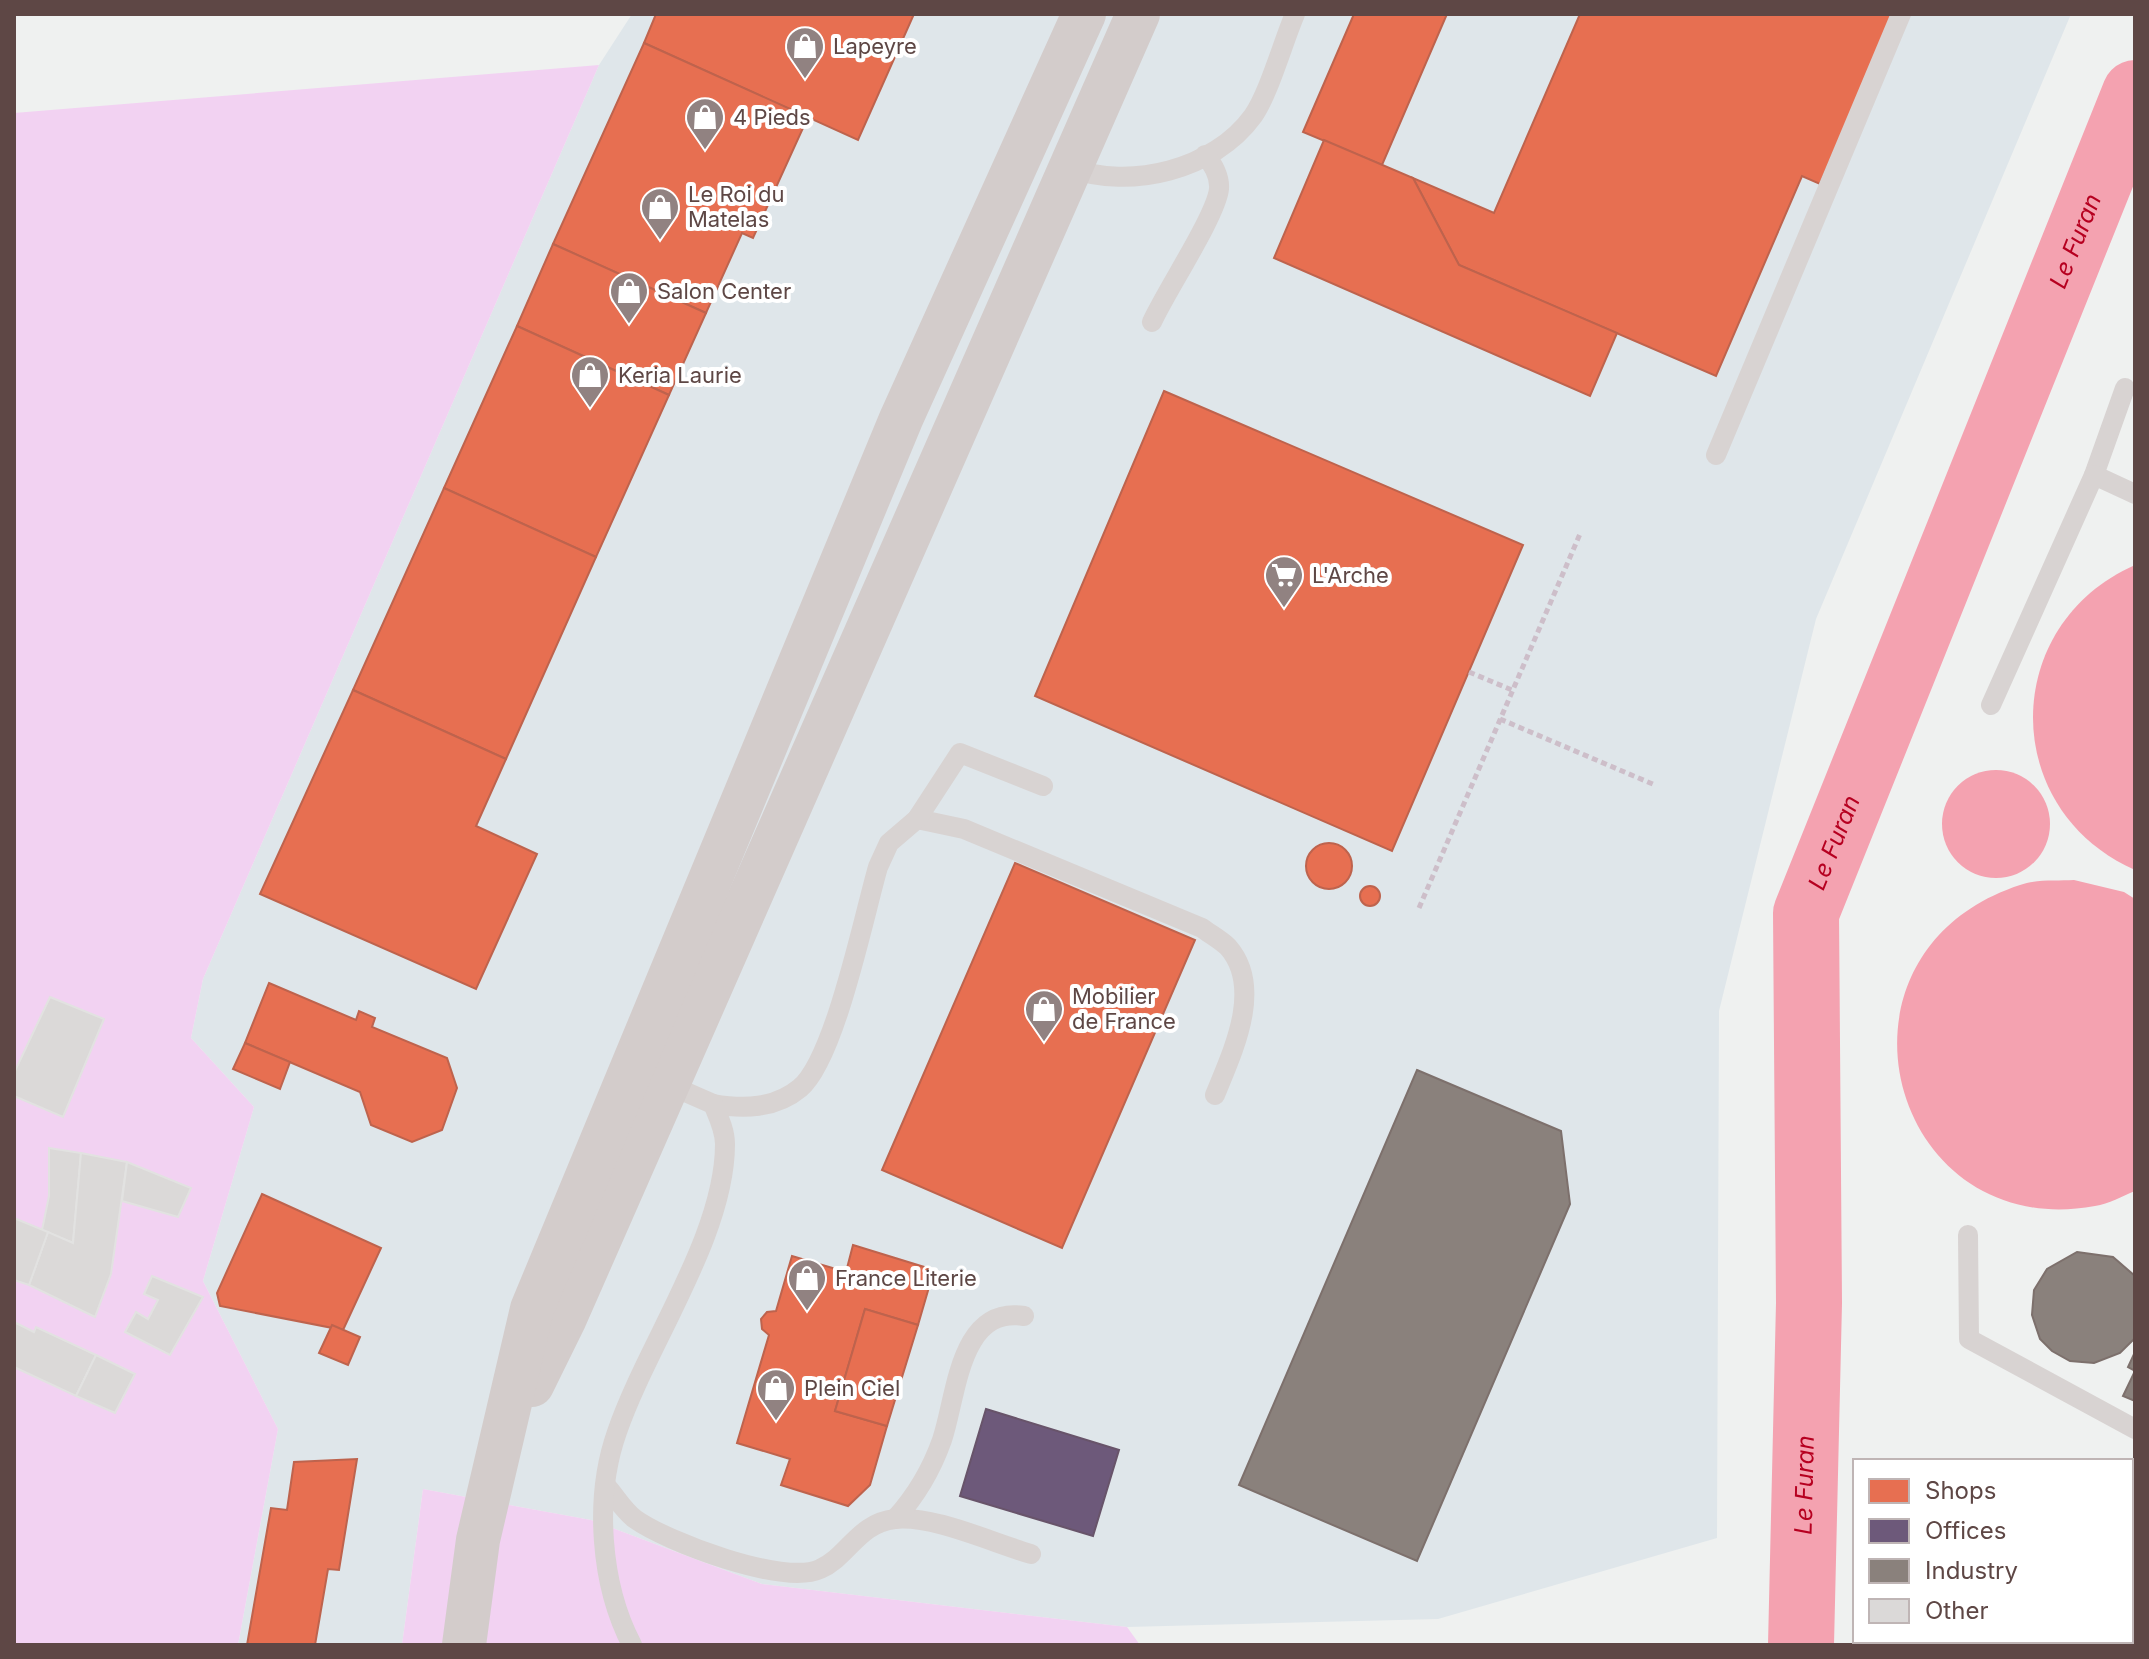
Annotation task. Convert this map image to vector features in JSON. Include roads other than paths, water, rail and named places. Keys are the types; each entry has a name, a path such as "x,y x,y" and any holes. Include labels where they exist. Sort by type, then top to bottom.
{"main road":[{"path":"464,1645 478,1540 504,1441 565,1318 650,1075 901,419 1084,14"},
{"path":"650,1075 1070,168 1138,14"}],"lane":[{"path":"1070,168 1095,177 1123,179 1165,172 1205,155 1233,137 1254,115 1295,14"},
{"path":"1716,455 1901,14"},
{"path":"1152,322 1208,216 1219,188 1213,164 1205,155"},
{"path":"1991,705 2094,475 2125,388"},
{"path":"2094,475 2135,494"},
{"path":"650,1075 713,1104 741,1109 779,1102 802,1087 818,1065 829,1036 878,867 889,843 917,819 960,753 1043,786"},
{"path":"917,819 964,829 1202,928 1229,948 1244,983 1243,1025 1215,1095"},
{"path":"632,1645 625,1631 603,1546 607,1487 616,1434 718,1203 726,1141 713,1104"},
{"path":"1968,1235 1969,1339 2135,1429"},
{"path":"895,1519 918,1494 941,1441 973,1338 987,1322 1005,1313 1024,1316"},
{"path":"607,1487 633,1518 664,1536 757,1566 794,1573 820,1569 864,1530 895,1519 934,1524 1031,1554"}],"waterway":[{"name":"Le Furan","path":"1801,1645 1809,1303 1806,913 2135,93"}],"place":[{"name":"Lapeyre","path":"805,80"},
{"name":"4 Pieds","path":"705,151"},
{"name":"Le Roi du Matelas","path":"660,241"},
{"name":"Salon Center","path":"629,325"},
{"name":"Keria Laurie","path":"590,409"},
{"name":"L'Arche","path":"1284,609"},
{"name":"Mobilier de France","path":"1044,1043"},
{"name":"France Literie","path":"807,1312"},
{"name":"Plein Ciel","path":"776,1422"}]}
